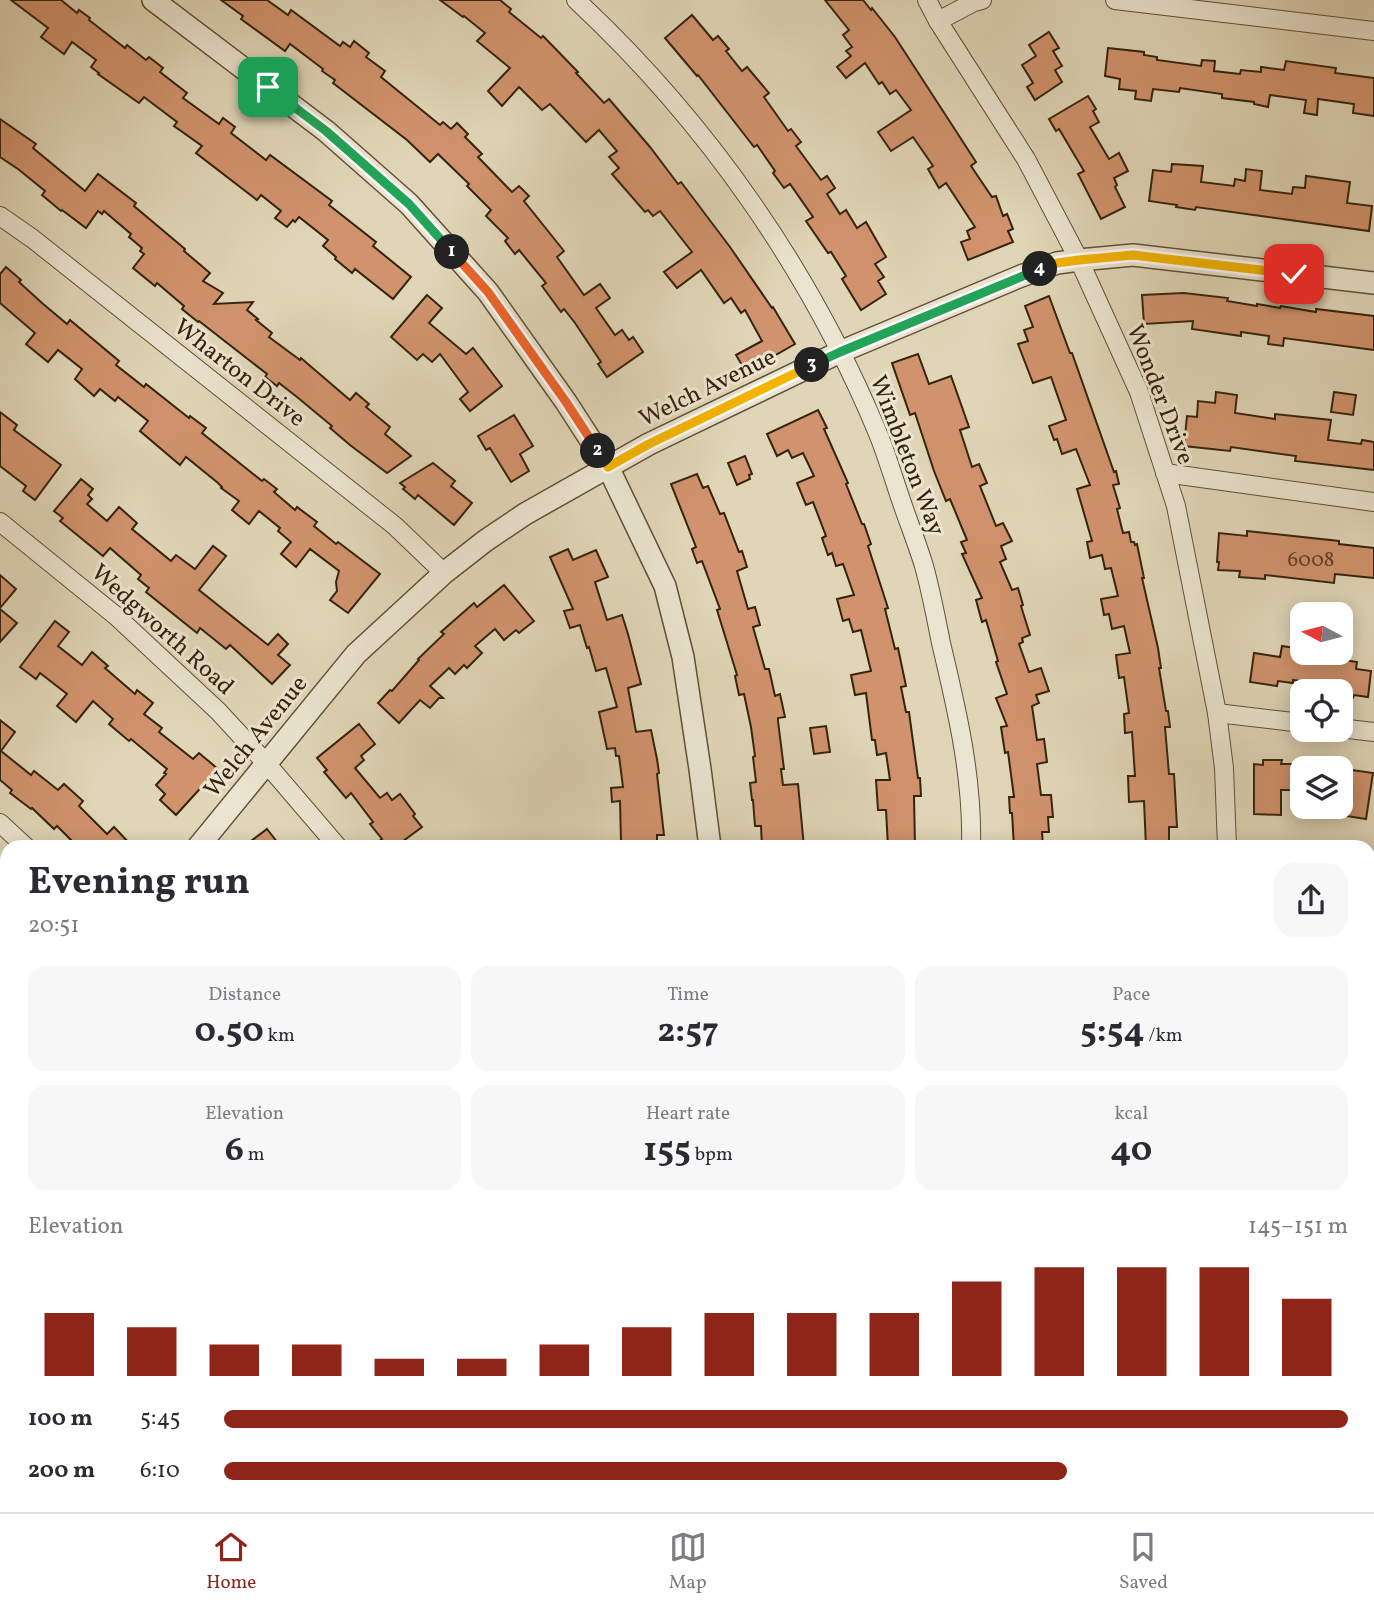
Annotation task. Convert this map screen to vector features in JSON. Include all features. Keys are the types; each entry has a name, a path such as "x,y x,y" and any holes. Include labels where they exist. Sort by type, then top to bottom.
{"street":[{"path":"153,0 326,131 409,204 488,292 566,402 608,467 664,586 683,657 709,840"},
{"name":"Wimbleton Way","path":"576,0 603,24 669,96 729,169 783,249 840,352 879,437 924,566 968,771 971,840"},
{"name":"Wonder Drive","path":"927,0 1026,159 1079,260 1139,392 1176,506 1217,713 1224,768 1227,840"},
{"path":"938,21 982,0"},
{"path":"1115,0 1374,31"},
{"name":"Wharton Drive","path":"0,216 396,526 444,573"},
{"name":"Welch Avenue","path":"204,840 356,654 444,573 485,541 525,514 649,444 840,352 1021,276 1057,263 1079,260 1133,255 1374,284"},
{"path":"1165,473 1374,502"},
{"name":"Wedgworth Road","path":"0,522 116,615 218,711 332,840"},
{"path":"1217,713 1290,722"},
{"path":"1353,730 1374,732"},
{"path":"0,823 18,840"}],"building":[{"path":"11,0 61,0 77,13 79,10 90,18 89,20 125,48 127,45 146,60 149,57 163,68 160,72 187,93 183,98 219,124 223,118 235,127 231,133 266,160 270,155 332,201 329,205 376,242 373,246 411,277 393,299 355,269 352,273 323,246 328,240 299,217 287,227 275,218 281,211 261,195 257,200 196,153 202,146 174,126 177,122 144,97 139,103 98,74 91,67 96,60 72,42 64,54 41,37 48,28"},
{"path":"221,0 267,0 288,15 291,10 340,46 343,42 350,47 354,41 369,53 366,57 385,71 381,77 440,125 443,122 451,129 457,123 468,134 465,137 482,154 478,157 512,192 519,186 529,196 524,201 564,251 557,257 584,295 600,284 610,298 596,308 615,335 622,330 629,340 633,337 643,352 607,377 598,364 601,362 575,323 564,309 561,312 542,286 546,283 519,250 515,254 505,241 508,238 486,216 491,210 467,186 469,184 438,154 430,162 407,140 333,83 335,80 322,71 323,69 290,44 285,51 241,19 243,16"},
{"path":"440,0 500,0 511,9 509,12 541,38 543,36 604,103 609,99 678,184 681,182 773,307 795,344 746,372 736,355 762,341 745,310 741,313 731,298 724,303 701,270 677,288 664,272 692,252 660,211 653,216 648,210 645,212 612,174 619,168 609,157 617,151 599,130 586,142 550,104 542,110 519,87 502,106 488,91 510,68 477,41 485,33"},
{"path":"825,0 863,0 895,37 976,162 971,166 992,197 996,196 1003,216 1007,214 1013,229 1008,231 1013,242 968,260 961,242 970,239 967,231 975,227 946,183 939,188 928,169 933,166 913,137 891,151 878,132 911,110 896,90 890,94 882,82 879,84 865,63 846,78 837,67 851,56 846,51 852,47 843,35 849,30"},
{"path":"692,15 713,40 718,36 742,71 747,67 769,93 764,97 788,131 791,129 801,142 796,146 821,180 827,176 835,188 827,194 840,214 846,210 857,228 866,222 886,257 875,264 884,277 878,281 886,294 861,310 842,279 846,276 806,221 813,217 790,184 784,188 757,145 754,147 698,75 665,38"},
{"path":"1049,32 1059,48 1053,51 1062,66 1055,70 1062,82 1035,100 1027,87 1033,83 1022,65 1036,56 1029,45"},
{"path":"1108,48 1144,52 1144,55 1157,57 1157,60 1201,66 1202,60 1215,61 1214,71 1240,74 1241,70 1261,72 1261,67 1284,70 1286,61 1336,68 1335,73 1374,78 1374,116 1353,113 1354,104 1318,99 1317,115 1304,113 1306,100 1270,95 1268,107 1254,102 1222,98 1222,94 1180,88 1179,92 1153,89 1151,101 1135,99 1136,91 1119,89 1120,79 1105,76"},
{"path":"1088,96 1096,109 1093,111 1099,122 1090,127 1109,159 1119,153 1128,171 1114,178 1117,185 1115,187 1125,207 1101,219 1078,174 1084,171 1059,129 1056,131 1049,119"},
{"path":"0,119 36,144 33,148 85,191 98,174 136,203 134,206 210,273 203,281 223,293 214,304 253,302 247,310 272,333 269,337 300,360 301,358 350,400 356,393 369,404 366,407 390,427 385,434 411,456 387,473 350,445 297,397 279,383 277,386 265,377 267,374 182,309 184,306 157,283 155,286 133,268 144,254 140,251 142,248 129,237 131,234 104,211 102,214 98,211 86,228 61,211 42,195 45,191 0,157"},
{"path":"1172,164 1203,166 1201,182 1234,186 1235,179 1245,181 1246,169 1262,171 1260,190 1292,194 1293,187 1305,188 1306,176 1350,182 1347,203 1372,206 1369,231 1196,207 1195,210 1149,201 1153,170 1171,172"},
{"path":"6,267 67,324 70,320 119,361 116,365 206,428 202,433 262,481 264,479 277,489 274,492 295,510 297,507 317,522 314,526 336,544 338,542 380,574 348,613 330,600 337,591 339,571 310,549 296,567 281,554 291,542 278,531 280,528 259,511 249,524 232,510 239,501 218,483 186,457 180,465 140,431 148,421 118,397 115,401 100,389 94,396 75,379 82,369 58,350 48,362 26,344 35,333 0,303 0,274"},
{"path":"1184,293 1228,298 1227,301 1257,306 1374,316 1374,350 1284,338 1283,346 1268,344 1269,336 1241,332 1241,336 1192,329 1193,321 1144,324 1142,295"},
{"path":"427,295 442,308 429,323 466,354 473,348 502,386 470,411 460,399 468,392 440,354 432,362 423,354 417,360 391,337"},
{"path":"1049,296 1114,472 1116,471 1119,484 1113,485 1120,508 1117,509 1123,533 1129,532 1131,542 1137,544 1158,648 1170,727 1165,727 1169,774 1174,774 1177,827 1169,827 1169,840 1146,840 1144,801 1129,802 1128,776 1135,776 1132,732 1125,733 1124,714 1129,713 1124,677 1119,678 1116,655 1130,653 1124,626 1112,629 1109,614 1104,615 1101,599 1118,596 1111,568 1105,569 1102,555 1090,558 1087,542 1092,541 1077,489 1090,485 1076,449 1062,454 1049,426 1066,420 1051,377 1033,383 1018,344 1028,341 1024,330 1033,327 1025,306"},
{"path":"918,354 929,384 951,376 969,427 960,430 972,467 979,464 987,483 980,486 996,526 1003,523 1012,541 1001,546 1006,559 1000,562 1012,590 1018,588 1030,635 1022,638 1023,642 1019,644 1029,672 1041,668 1049,691 1036,695 1039,703 1032,706 1037,740 1044,739 1047,762 1037,764 1041,795 1051,795 1053,817 1048,817 1049,832 1042,832 1043,840 1014,840 1009,797 1014,797 1008,752 1005,753 1001,727 1007,726 996,698 1007,694 986,620 982,622 976,600 982,598 962,554 966,553 961,542 967,540 950,499 946,501 915,413 910,415 892,363"},
{"path":"1216,392 1237,395 1235,413 1275,419 1275,414 1331,420 1328,440 1361,444 1362,440 1374,442 1374,470 1295,461 1296,456 1231,447 1230,451 1184,446 1187,416 1197,417 1198,401 1215,403"},
{"path":"1334,392 1356,395 1353,415 1331,412"},
{"path":"818,410 864,524 871,544 868,546 888,608 885,609 895,649 898,648 906,686 901,687 906,712 909,712 920,778 921,796 914,796 915,840 888,840 886,810 878,810 876,780 890,780 886,753 877,755 875,740 872,740 866,693 855,695 851,675 871,671 861,630 853,632 849,619 843,621 837,599 854,595 843,564 836,566 832,553 828,555 822,538 826,536 813,502 806,505 797,483 814,476 803,453 792,458 788,450 777,456 767,434"},
{"path":"0,412 17,425 14,430 61,465 35,500 23,491 26,486 0,466"},
{"path":"514,415 533,446 520,454 529,471 511,482 490,448 486,450 478,436"},
{"path":"745,456 752,474 749,475 750,479 737,485 728,463"},
{"path":"433,463 455,481 451,486 472,503 454,525 418,495 415,499 400,483"},
{"path":"697,474 703,488 708,486 720,514 724,513 739,552 742,551 747,567 737,571 748,609 755,607 760,625 753,627 765,669 769,669 775,696 780,694 785,717 778,718 784,769 781,769 783,785 798,784 803,840 762,840 761,826 755,826 750,783 756,782 755,756 744,694 739,695 737,675 717,610 720,609 702,561 697,563 692,549 696,547 671,484"},
{"path":"81,479 93,489 88,495 92,499 87,504 107,521 119,507 137,523 132,529 171,561 176,555 195,569 213,546 226,556 199,590 268,645 278,634 288,644 278,655 290,665 272,684 230,645 226,649 200,628 197,633 146,592 149,588 138,579 141,575 110,548 103,556 60,521 63,518 54,511"},
{"path":"1247,531 1339,541 1339,544 1374,548 1374,578 1335,574 1334,583 1265,575 1265,579 1239,577 1240,571 1218,570 1219,533 1247,536"},
{"path":"568,549 573,560 596,550 608,577 595,582 607,620 622,615 641,684 628,688 636,732 651,730 657,759 664,835 657,835 657,840 621,840 620,801 612,802 611,788 623,787 619,756 616,756 615,748 607,749 599,712 617,707 606,668 596,671 580,625 570,628 564,611 573,609 550,557"},
{"path":"0,575 16,589 0,608"},
{"path":"504,585 534,621 519,633 516,630 504,640 495,629 475,646 482,653 467,668 464,665 455,674 449,668 430,686 443,698 439,698 430,708 420,700 399,723 378,703 444,634 441,632 474,603 477,607"},
{"path":"0,609 17,623 0,642"},
{"path":"55,621 69,632 58,646 82,665 92,652 108,666 105,668 135,694 137,690 153,703 144,714 162,728 159,732 193,759 199,753 218,769 176,815 160,800 165,794 156,785 167,769 109,724 113,719 93,701 76,722 57,706 67,694 40,673 36,679 20,667"},
{"path":"1282,646 1290,647 1290,665 1353,665 1353,661 1357,662 1356,669 1371,671 1368,697 1354,695 1353,698 1353,679 1290,679 1290,683 1278,681 1277,686 1250,682 1254,653 1280,657"},
{"path":"0,720 15,732 1,751 31,775 34,771 58,790 64,784 83,801 79,806 107,834 114,827 126,840 71,840 57,826 54,829 32,808 10,793 12,790 0,780"},
{"path":"359,724 375,744 361,756 364,760 355,768 380,798 387,793 392,800 400,794 422,827 404,840 381,840 370,824 373,822 351,793 346,798 324,772 327,770 317,758"},
{"path":"826,726 830,752 814,754 810,728"},
{"path":"1263,760 1282,760 1281,764 1290,764 1290,790 1281,790 1281,815 1254,814 1254,764 1263,765"},
{"path":"1353,770 1373,773 1366,819 1353,817"},
{"path":"267,829 276,840 252,840"}],"route":[{"path":"268,87 326,131 409,204 488,292 566,402 608,467 649,444 840,352 1057,263 1133,255 1294,274"}]}
